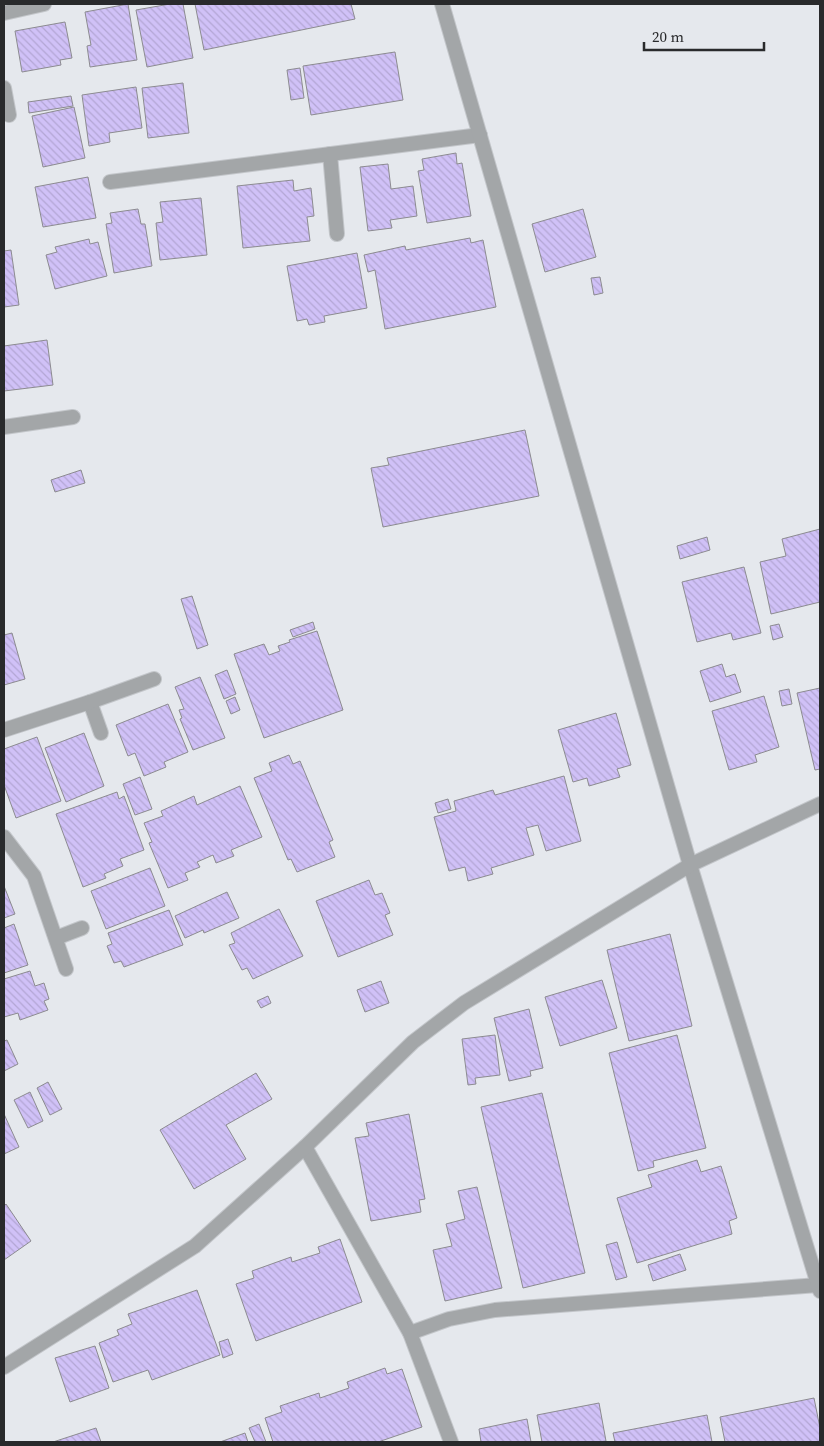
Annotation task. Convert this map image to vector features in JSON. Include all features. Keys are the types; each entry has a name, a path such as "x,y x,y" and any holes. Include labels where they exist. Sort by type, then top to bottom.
{"street":[{"path":"4,13 44,4"},
{"path":"410,1333 449,1319 494,1310 820,1289 690,865 442,4"},
{"path":"4,88 9,115"},
{"path":"110,182 480,135"},
{"path":"330,154 337,234"},
{"path":"4,427 73,417"},
{"path":"4,730 154,679"},
{"path":"90,702 101,732"},
{"path":"4,1367 195,1246 305,1147 413,1042 464,1003 690,865 820,804"},
{"path":"4,837 34,876 66,969"},
{"path":"56,938 82,928"},
{"path":"305,1147 410,1333 451,1442"}],"building":[{"path":"128,4 137,60 90,67 87,46 91,45 85,12"},
{"path":"170,4 183,4 193,58 147,67 136,10"},
{"path":"195,4 351,4 355,19 204,50"},
{"path":"65,22 72,58 60,60 61,65 22,72 15,31"},
{"path":"395,52 403,100 311,115 303,66"},
{"path":"300,68 304,98 291,100 287,70"},
{"path":"183,83 189,133 148,138 142,88"},
{"path":"136,87 142,128 109,133 110,142 89,146 82,95"},
{"path":"71,96 73,106 29,113 28,102"},
{"path":"74,107 85,158 43,167 32,116"},
{"path":"456,153 457,164 462,163 471,216 427,223 418,171 424,170 422,159"},
{"path":"388,164 391,189 413,186 417,216 390,220 392,228 368,231 360,167"},
{"path":"88,177 96,218 43,227 35,187"},
{"path":"293,180 294,191 311,188 314,216 307,217 310,241 243,248 237,186"},
{"path":"201,198 207,255 160,260 156,223 163,222 160,202"},
{"path":"138,209 141,224 145,224 152,266 114,273 106,224 112,223 110,213"},
{"path":"583,209 596,257 545,272 532,224"},
{"path":"470,238 471,243 483,240 496,307 385,329 375,270 368,272 364,255 405,246 406,250"},
{"path":"89,239 90,244 98,242 107,276 55,289 46,255 57,252 55,247"},
{"path":"11,250 19,305 4,307 4,251"},
{"path":"357,253 367,308 324,316 325,322 309,325 307,319 297,321 287,266"},
{"path":"600,277 603,293 594,295 591,278"},
{"path":"47,340 53,385 4,391 4,346"},
{"path":"525,430 539,496 383,527 371,468 389,465 387,458"},
{"path":"81,470 85,483 55,492 51,480"},
{"path":"820,529 820,602 771,614 760,562 786,556 782,539"},
{"path":"707,537 710,550 680,559 677,546"},
{"path":"744,567 761,633 733,640 731,633 697,642 682,582"},
{"path":"192,596 208,645 197,649 181,599"},
{"path":"313,622 315,629 293,637 290,630"},
{"path":"779,624 783,637 773,640 770,626"},
{"path":"317,631 343,710 264,738 234,654 264,644 269,655 280,651 278,646 290,642 289,640"},
{"path":"12,633 25,679 4,685 4,635"},
{"path":"722,664 726,677 735,674 741,692 710,702 700,671"},
{"path":"227,670 236,694 224,699 215,675"},
{"path":"200,677 225,738 193,750 180,719 182,718 179,710 184,709 175,687"},
{"path":"820,688 820,769 815,770 797,693"},
{"path":"789,689 792,704 782,706 779,691"},
{"path":"764,696 779,747 755,755 757,762 729,770 712,711"},
{"path":"235,697 240,710 231,714 226,701"},
{"path":"168,704 188,752 164,762 166,767 144,776 135,753 128,756 116,725"},
{"path":"616,713 631,765 617,769 620,777 589,786 587,778 573,782 558,730"},
{"path":"84,733 104,786 66,802 45,748"},
{"path":"37,737 61,801 16,818 4,785 4,749"},
{"path":"289,755 293,764 300,761 333,840 329,842 335,857 297,872 291,859 288,860 254,778 272,771 269,763"},
{"path":"564,776 581,841 546,851 538,825 526,828 534,855 491,868 493,874 468,881 465,867 449,871 434,817 456,811 454,801 493,790 495,795"},
{"path":"140,777 152,809 135,815 123,784"},
{"path":"240,786 262,837 231,850 234,856 216,863 213,855 197,862 200,867 185,873 188,880 168,888 149,843 152,842 144,823 163,816 161,811 194,796 197,805"},
{"path":"117,792 119,799 124,796 144,850 120,859 123,866 104,874 106,878 83,887 56,814"},
{"path":"448,799 451,809 438,813 435,803"},
{"path":"150,868 165,906 106,929 91,891"},
{"path":"369,880 375,895 382,893 390,913 385,915 393,935 338,957 316,901"},
{"path":"4,886 15,914 4,918"},
{"path":"227,892 239,918 204,933 203,930 185,938 175,916"},
{"path":"279,909 303,956 253,979 247,968 242,970 229,945 235,943 231,933"},
{"path":"169,910 183,945 124,967 121,961 114,963 107,946 112,944 108,933"},
{"path":"14,924 28,965 4,973 4,928"},
{"path":"670,934 692,1026 629,1041 607,950"},
{"path":"30,971 35,986 44,983 49,999 44,1001 48,1010 20,1020 18,1013 4,1017 4,979"},
{"path":"602,980 617,1028 560,1046 545,997"},
{"path":"381,981 389,1003 365,1012 357,990"},
{"path":"268,996 271,1003 261,1008 257,1001"},
{"path":"529,1009 543,1068 530,1071 531,1076 509,1081 494,1018"},
{"path":"495,1035 500,1075 475,1078 476,1084 468,1085 462,1039"},
{"path":"677,1035 706,1148 653,1161 654,1167 638,1171 609,1053"},
{"path":"7,1040 18,1064 4,1071 4,1041"},
{"path":"256,1073 272,1099 226,1125 246,1159 194,1189 160,1130"},
{"path":"48,1082 62,1109 50,1115 37,1088"},
{"path":"30,1092 43,1121 28,1128 14,1100"},
{"path":"542,1093 585,1273 523,1288 481,1107"},
{"path":"4,1114 19,1147 4,1154"},
{"path":"409,1114 425,1199 419,1200 421,1212 371,1221 355,1138 369,1136 366,1123"},
{"path":"697,1160 701,1172 721,1166 737,1218 729,1221 732,1234 637,1263 617,1198 652,1187 648,1175"},
{"path":"477,1187 502,1288 445,1301 433,1250 452,1246 446,1224 465,1219 458,1191"},
{"path":"6,1204 31,1241 4,1260 4,1206"},
{"path":"340,1239 362,1302 256,1341 236,1284 254,1278 252,1271 291,1257 292,1262 320,1253 318,1247"},
{"path":"617,1242 627,1277 616,1280 606,1245"},
{"path":"680,1254 686,1270 653,1281 648,1265"},
{"path":"197,1290 220,1355 152,1380 148,1370 113,1382 99,1343 119,1335 117,1330 132,1324 128,1314"},
{"path":"228,1339 233,1354 223,1358 219,1342"},
{"path":"95,1346 109,1388 70,1402 55,1358"},
{"path":"385,1368 387,1374 402,1369 422,1427 378,1442 273,1442 265,1418 282,1412 280,1406 319,1393 320,1398 349,1388 347,1382"},
{"path":"814,1398 820,1428 820,1442 725,1442 720,1417"},
{"path":"599,1403 606,1441 542,1442 537,1415"},
{"path":"707,1415 712,1442 615,1442 613,1433"},
{"path":"527,1419 531,1442 481,1442 479,1429"},
{"path":"259,1424 266,1442 255,1442 249,1428"},
{"path":"96,1428 101,1442 53,1442"},
{"path":"245,1433 248,1442 220,1442"}]}
